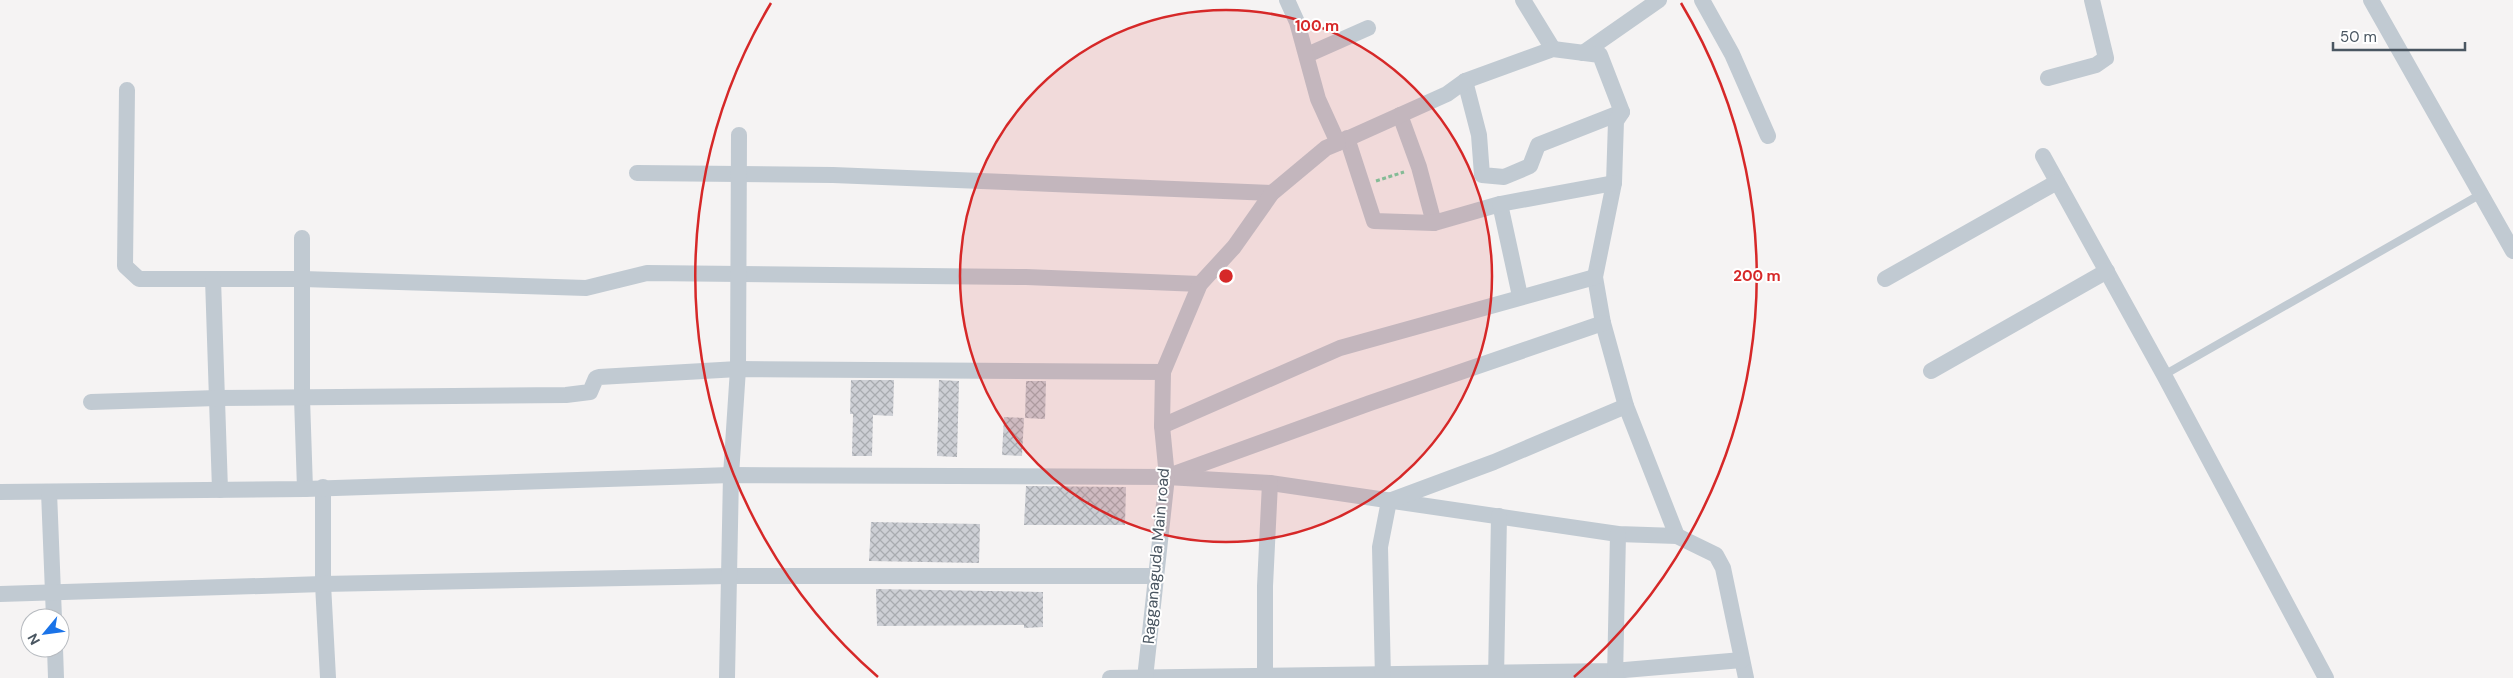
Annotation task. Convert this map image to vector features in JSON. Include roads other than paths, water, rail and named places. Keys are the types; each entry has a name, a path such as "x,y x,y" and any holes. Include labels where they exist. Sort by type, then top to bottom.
{"street":[{"path":"1287,0 1297,22 1318,99 1343,140 1374,221 1434,223 1500,204 1614,183"},
{"path":"1523,0 1553,49 1600,55 1622,112"},
{"path":"1583,53 1659,0"},
{"path":"1702,0 1732,54 1768,136"},
{"path":"2048,78 2096,65 2106,58 2092,0"},
{"path":"2371,0 2513,251"},
{"path":"1307,55 1368,28"},
{"name":"Ragganaguda Main road","path":"1145,678 1167,477 1162,426 1163,372 1200,284 1234,247 1272,193 1326,148 1447,94 1465,82 1553,49"},
{"path":"1465,82 1479,136 1482,175 1504,177 1530,166 1538,146 1622,112"},
{"path":"127,90 125,266 139,279 303,279 586,288 647,273 1026,277 1200,284"},
{"path":"1622,112 1616,121 1614,183 1595,277 1603,323 1626,406 1677,536"},
{"path":"1400,115 1418,167 1434,223"},
{"path":"727,678 731,475 738,369 739,136"},
{"path":"2043,156 2164,375 2326,678"},
{"path":"637,173 739,176 833,175 1272,193"},
{"path":"1885,279 2057,182"},
{"path":"1500,204 1520,296"},
{"path":"302,238 302,398 305,489"},
{"path":"1931,371 2107,271"},
{"path":"1162,426 1340,348 1520,296 1595,277"},
{"path":"213,279 220,490"},
{"path":"1167,477 1370,403 1603,323"},
{"path":"91,402 216,398 566,394 590,392 596,378 599,377 738,369 1163,372"},
{"path":"1389,501 1494,462 1626,406"},
{"path":"0,492 305,489 731,475 1167,477 1270,483 1618,534 1677,536 1716,555 1723,568 1746,678"},
{"path":"1265,677 1265,586 1270,483"},
{"path":"323,487 323,584 328,678"},
{"path":"49,492 54,608"},
{"path":"1382,676 1380,547 1389,501"},
{"path":"1495,675 1499,516"},
{"path":"1614,674 1618,534"},
{"path":"0,594 323,584 728,576 1155,576"},
{"path":"55,658 56,678"},
{"path":"1110,678 1614,674 1742,660"}],"lane":[{"path":"2164,375 2481,194"}]}
